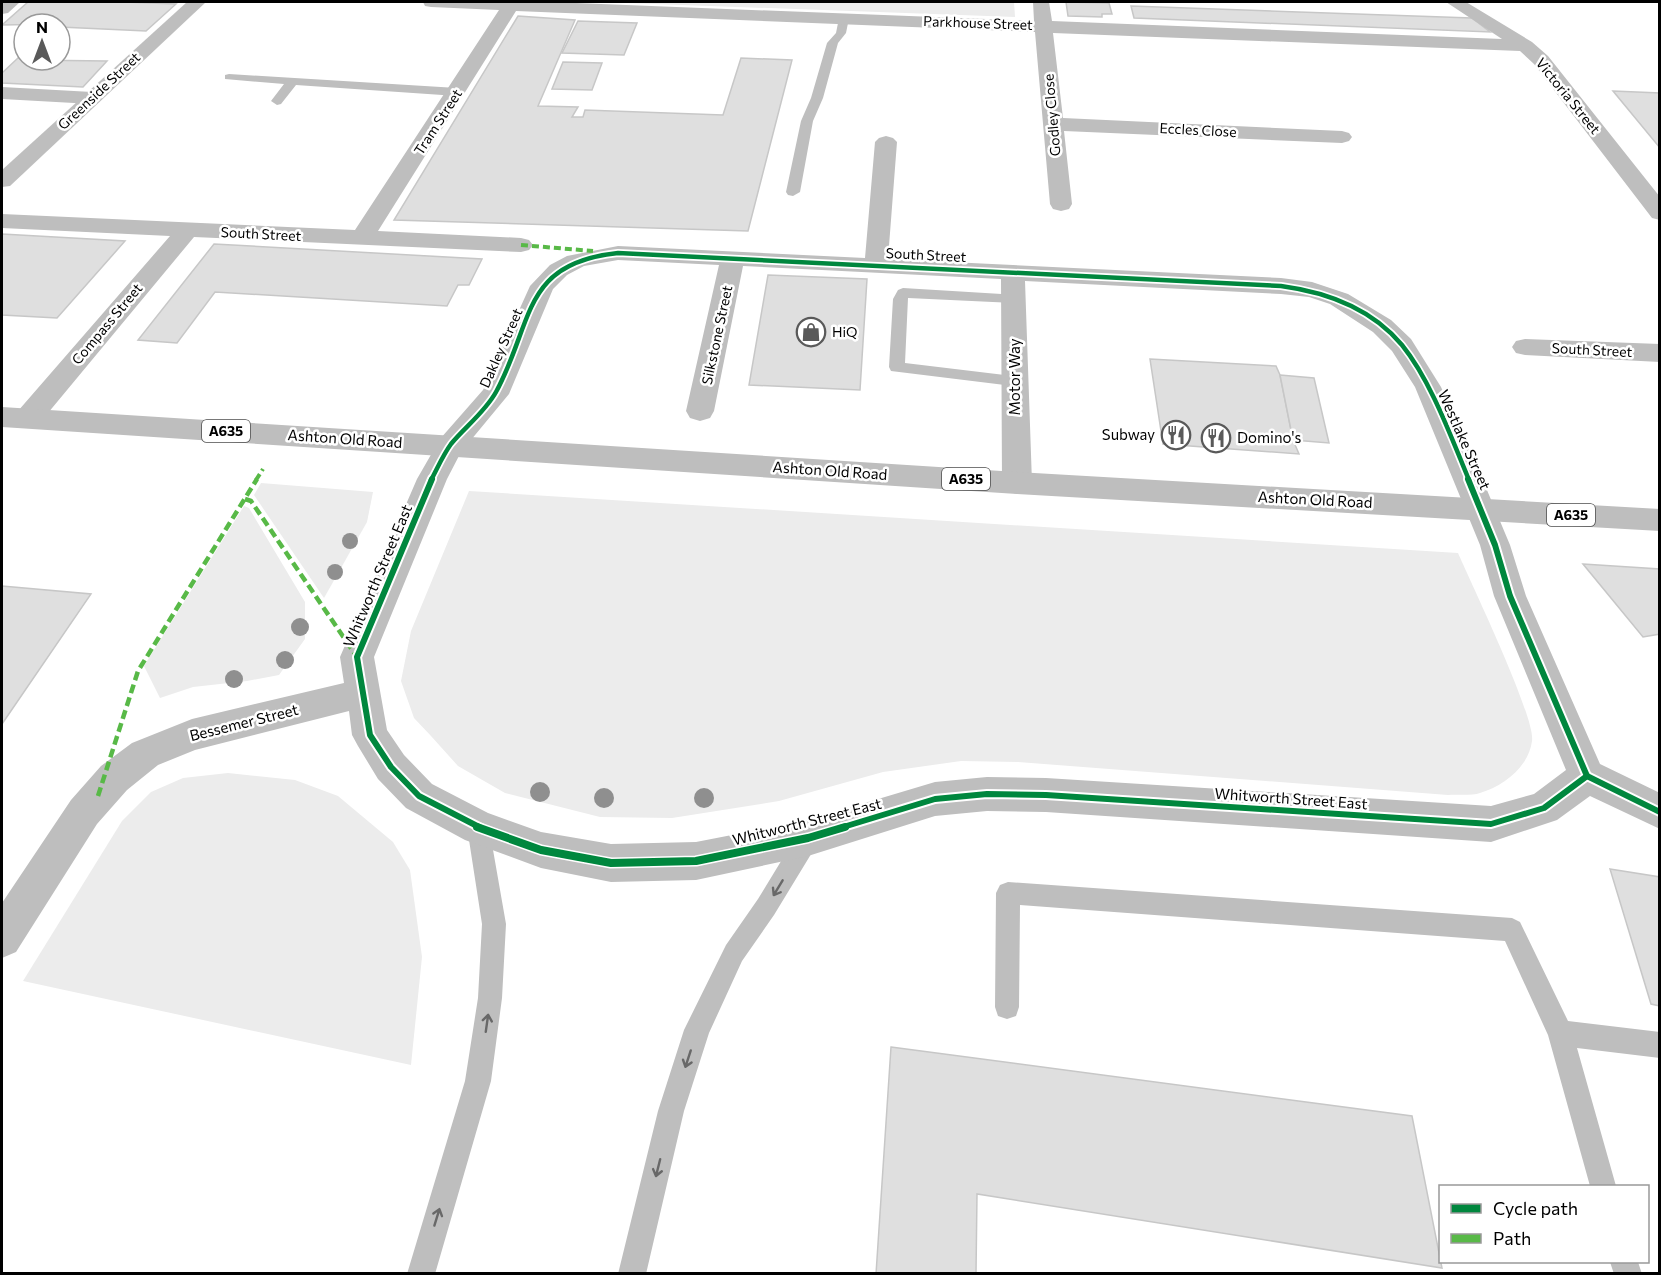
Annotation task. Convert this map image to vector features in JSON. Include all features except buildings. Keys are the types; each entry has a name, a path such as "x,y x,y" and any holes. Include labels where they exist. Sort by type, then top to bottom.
{"main road":[{"path":"2,9 11,2"},
{"name":"Greenside Street","path":"2,181 197,2"},
{"name":"Parkhouse Street","path":"431,2 1525,46"},
{"name":"Godley Close","path":"1041,2 1061,204"},
{"name":"Victoria Street","path":"1455,2 1525,46 1548,68 1659,213"},
{"name":"Tram Street","path":"362,238 512,5"},
{"path":"2,93 92,99"},
{"name":"Eccles Close","path":"1053,124 1342,137"},
{"path":"876,265 886,142"},
{"name":"South Street","path":"2,221 521,245"},
{"name":"Compass Street","path":"15,418 187,231"},
{"name":"South Street","path":"572,262 591,255 618,253 1281,286"},
{"name":"Silkstone Street","path":"700,411 733,258"},
{"name":"Dakley Street","path":"450,446 495,394 542,286 553,273 572,262"},
{"name":"Motor Way","path":"1013,271 1016,319 1014,381 1017,483"},
{"name":"Westlake Street","path":"1281,286 1312,290 1340,299 1383,326 1402,345 1428,387 1482,510"},
{"name":"South Street","path":"1525,346 1659,353"},
{"name":"Ashton Old Road","path":"15,418 1017,483 1659,520"},
{"name":"Whitworth Street East","path":"450,446 432,479 357,657 370,735 391,767 419,795 478,827 541,850 611,863 696,861 808,837 935,799 987,794 1046,795 1491,824 1544,808 1587,776"},
{"path":"1482,510 1510,596 1587,776 1659,812"},
{"name":"Bessemer Street","path":"2,938 84,812 114,778 146,754 192,735 363,693"}],"lane":[{"path":"793,192 807,121 817,99 833,43 841,33 844,18"},
{"path":"229,77 457,92"},
{"path":"277,101 293,81"},
{"path":"1014,298 903,293 900,299 897,367 1014,381"},
{"path":"421,1274 478,1081 490,998 494,924 478,827"},
{"path":"632,1274 671,1111 697,1030 734,953 766,907 808,837"},
{"path":"1006,1007 1008,893 1512,930 1560,1033 1603,1185"},
{"path":"1560,1033 1659,1045"}],"shaded area":[{"path":"600,2 1014,2 1015,17"},
{"path":"261,483 373,492 367,522 324,598 254,495"},
{"path":"469,491 1458,553 1524,706 1531,728 1530,750 1521,767 1514,774 1489,790 1473,794 1448,795 1018,762 961,761 883,772 779,801 672,818 600,817 505,793 458,766 414,718 401,681 411,631"},
{"path":"244,506 249,508 305,602 305,639 279,675 193,687 160,698 144,666"},
{"path":"228,773 295,780 338,796 393,842 410,870 422,957 411,1065 23,981 122,821 151,792 183,778"}],"marked path":[{"path":"521,245 593,251"},
{"path":"98,796 138,671 263,469"},
{"path":"245,499 251,501 357,657"}],"cycle path":[{"path":"1587,776 1544,808 1491,824 1046,795 987,794 935,799 808,838 696,861 611,863 541,850 478,827 419,796 391,767 370,735 357,657 432,479 450,446 495,394 542,286 559,270 576,261 618,253 1281,286 1312,290 1339,299 1382,326 1402,345 1428,387 1465,471 1495,545 1510,596 1587,776 1660,812"}],"place":[{"name":"HiQ","path":"811,332"},
{"name":"Subway","path":"1176,435"},
{"name":"Domino's","path":"1216,438"}]}
